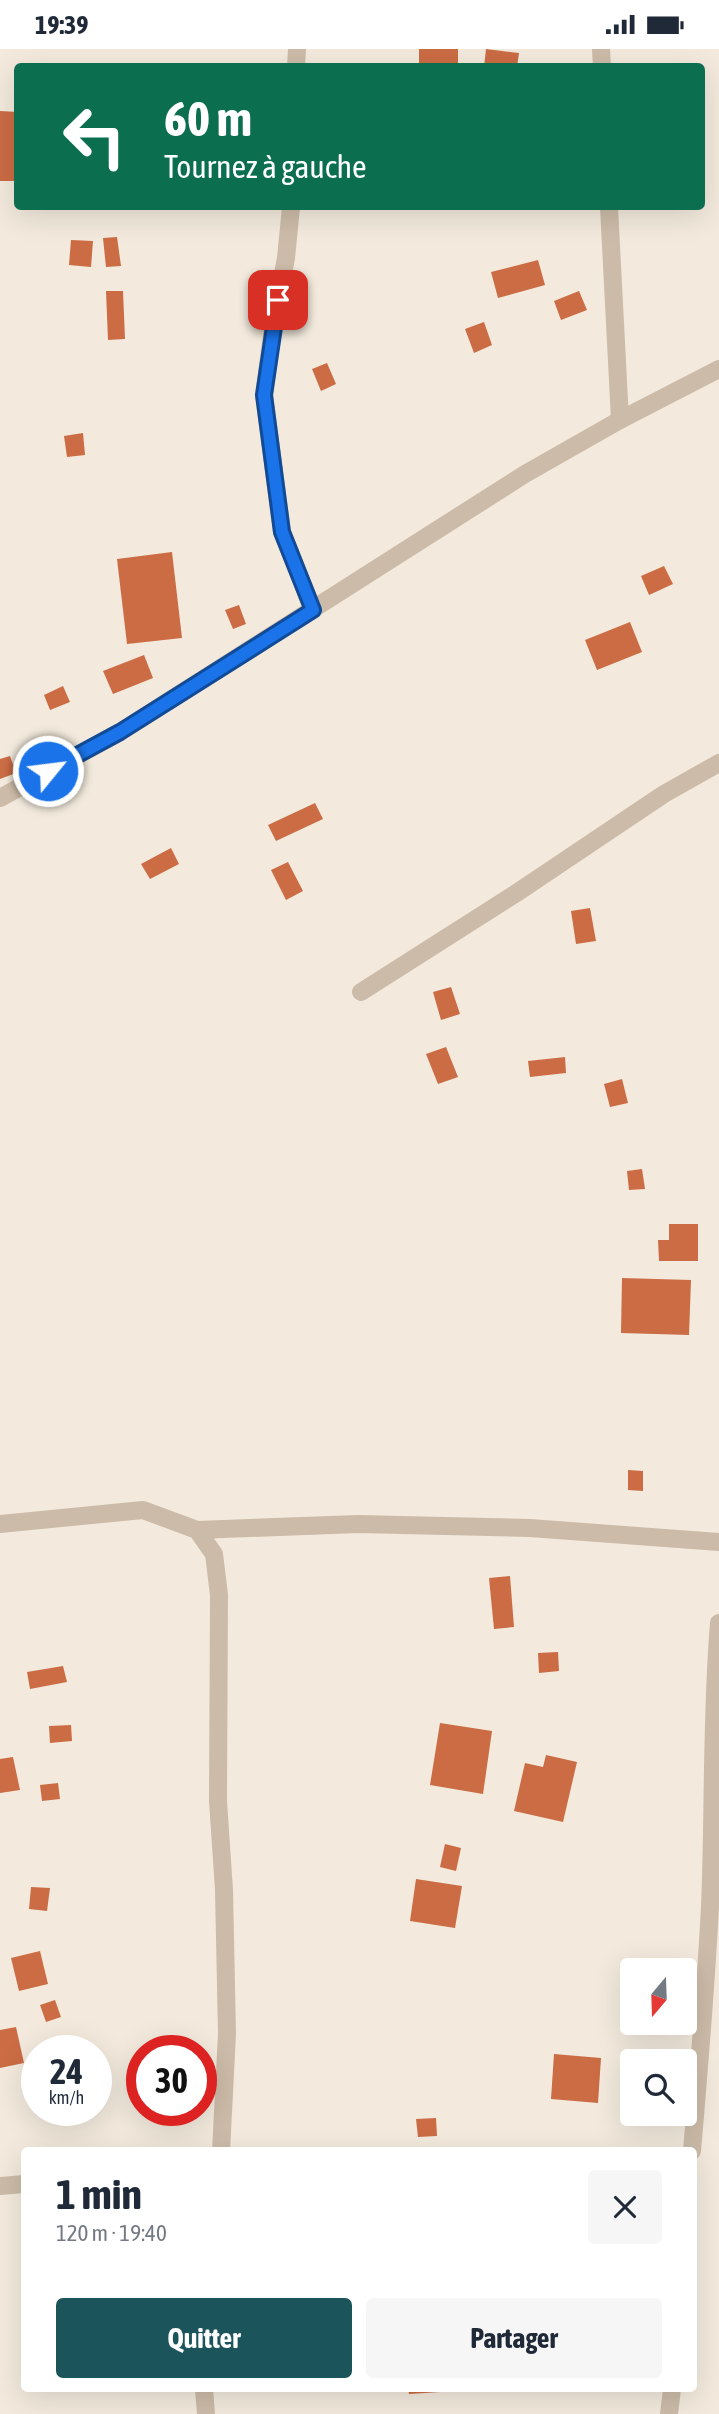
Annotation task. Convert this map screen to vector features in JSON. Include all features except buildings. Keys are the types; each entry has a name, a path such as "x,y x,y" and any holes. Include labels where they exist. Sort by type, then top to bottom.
{"street":[{"path":"291,210 286,258 264,395 282,532 313,610"},
{"path":"609,210 620,420"},
{"path":"0,798 120,732 525,474 620,420 719,369"},
{"path":"360,992 664,795 719,763"},
{"path":"0,1524 143,1510 197,1530 358,1524 517,1527 719,1542"},
{"path":"197,1530 214,1554 219,1595 218,1801 228,2034 221,2147"},
{"path":"692,2147 710,1904 714,1683 719,1623"},
{"path":"0,2186 21,2184"},
{"path":"204,2392 206,2414"},
{"path":"669,2414 672,2392"}],"route":[{"path":"48,771 120,732 313,610 282,532 264,395 278,300"}]}
